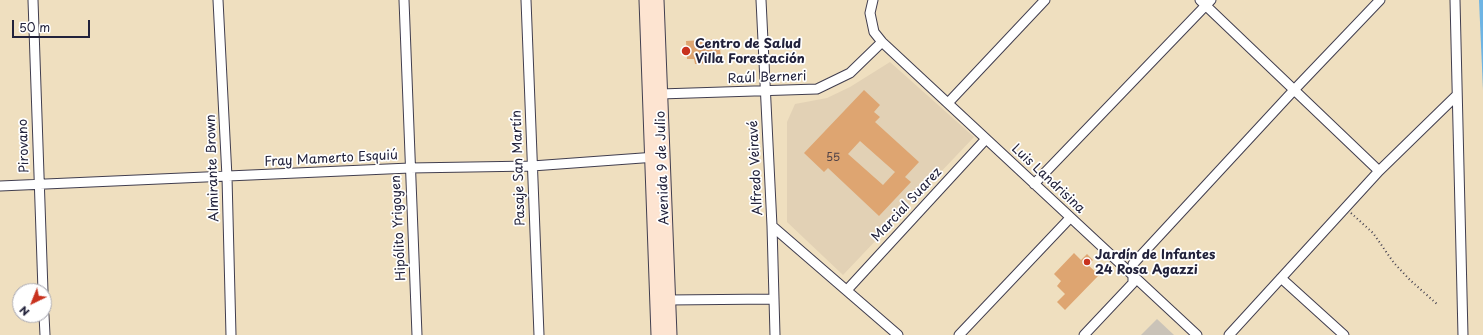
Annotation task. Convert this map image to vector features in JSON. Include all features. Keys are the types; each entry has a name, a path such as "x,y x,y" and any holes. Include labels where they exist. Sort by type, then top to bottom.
{"main road":[{"name":"Avenida 9 de Julio","path":"646,0 670,335"},
{"name":"Avenida 9 de Julio","path":"657,0 660,94 657,157 658,335"}],"street":[{"name":"Pirovano","path":"32,0 43,283"},
{"name":"Almirante Brown","path":"218,0 227,177 231,335"},
{"name":"Hipólito Yrigoyen","path":"404,0 418,335"},
{"name":"Pasaje San Martín","path":"526,0 539,335"},
{"name":"Alfredo Veiravé","path":"761,0 772,226 775,335"},
{"name":"Luis Landrisina","path":"873,0 870,13 874,32 882,42 1196,335"},
{"path":"948,104 1045,0"},
{"path":"1084,335 1133,283 1133,264 1294,90 1380,0"},
{"path":"1455,0 1463,335"},
{"path":"1034,184 1205,2 1379,171"},
{"name":"Raúl Berneri","path":"660,94 817,89 850,73 882,42"},
{"path":"1229,335 1379,171 1457,95"},
{"name":"Marcial Suarez","path":"847,290 986,139"},
{"name":"Fray Mamerto Esquiú","path":"0,186 410,168 532,166 657,157"},
{"path":"959,335 1070,218"},
{"path":"772,226 898,335"},
{"path":"1281,278 1344,335"},
{"path":"668,300 774,299"},
{"path":"44,323 45,335"}],"path":[{"path":"1346,208 1373,234 1394,263 1410,280 1437,304"}],"shaded area":[{"path":"890,62 974,137 843,275 787,222 787,122 795,104 827,98 850,87"},
{"path":"1157,319 1174,335 1141,335"}],"water":[{"path":"1479,0 1483,0 1483,90"}],"building":[{"path":"719,39 721,58 712,59 712,63 695,64 694,59 687,59 686,41"},
{"path":"864,90 880,105 874,112 880,117 875,122 919,162 905,177 911,182 879,216 828,168 824,172 804,153","holes":["860,141 895,172 883,185 848,154"]},
{"path":"1074,253 1081,260 1087,254 1093,260 1088,265 1099,275 1065,310 1057,302 1065,294 1057,286 1061,281 1054,274"}],"place":[{"name":"Centro de Salud Villa Forestación","path":"686,51"},
{"name":"Jardín de Infantes 24 Rosa Agazzi","path":"1087,262"}]}
